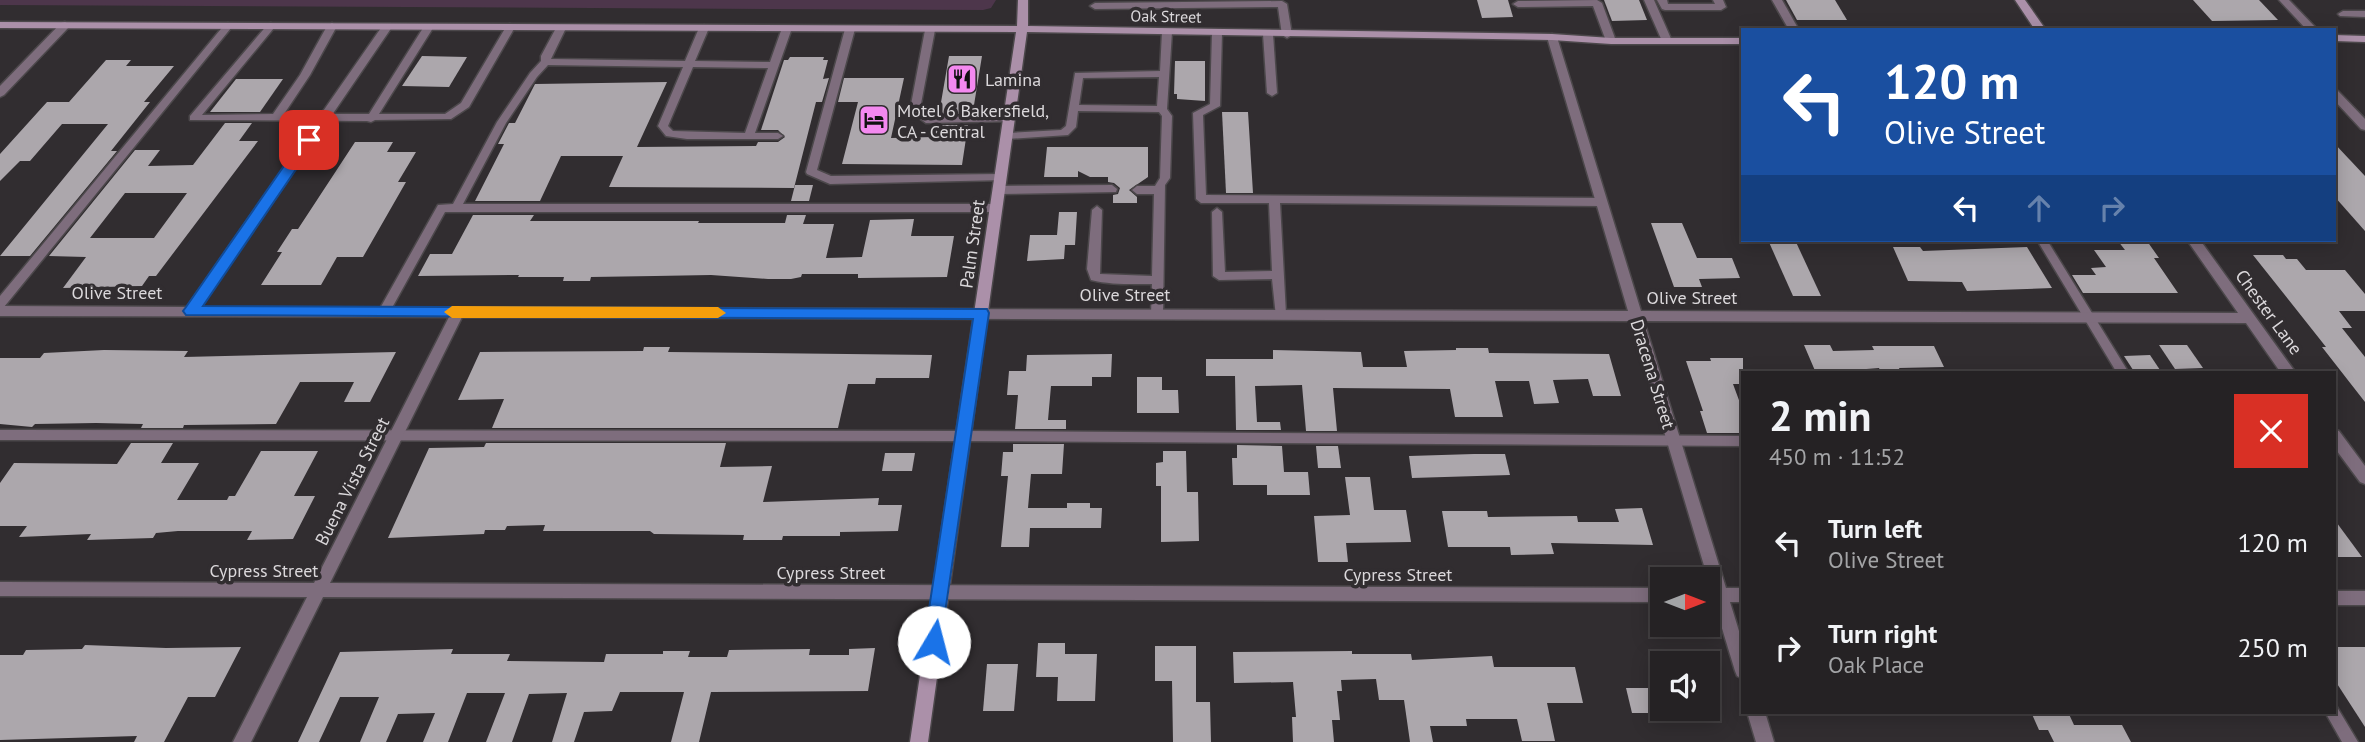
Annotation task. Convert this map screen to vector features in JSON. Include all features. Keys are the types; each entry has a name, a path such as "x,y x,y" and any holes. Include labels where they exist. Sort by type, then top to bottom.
{"main road":[{"path":"2020,0 2040,28"},
{"name":"Palm Street","path":"919,742 1007,136 1022,29 1023,1"},
{"name":"Oak Street","path":"0,25 1022,29 1552,37 1611,41 1741,41"},
{"path":"2336,38 2365,39"}],"street":[{"path":"0,93 65,26"},
{"path":"191,311 387,27"},
{"name":"Dracena Street","path":"1552,37 1673,441 1707,567"},
{"path":"2336,95 2365,126"},
{"name":"Chester Lane","path":"2194,242 2288,371"},
{"name":"Olive Street","path":"0,311 2250,318"},
{"name":"Buena Vista Street","path":"242,742 458,312"},
{"path":"2336,438 2365,478"},
{"name":"Cypress Street","path":"0,589 1650,595"},
{"path":"1720,595 1741,595"},
{"path":"2336,598 2365,598"},
{"name":"Dracena Street","path":"1720,611 1741,666"},
{"path":"1756,714 1765,742"}],"lane":[{"path":"1649,0 1667,41"},
{"path":"1662,0 1665,7 1721,7 1718,0"},
{"path":"1777,0 1793,28"},
{"path":"2284,0 2312,28"},
{"path":"1096,6 1282,4 1287,35"},
{"path":"1518,4 1597,4 1611,41"},
{"path":"2343,14 2365,14"},
{"path":"0,304 228,26"},
{"path":"271,26 194,118 440,118 454,114 465,106 510,27"},
{"path":"276,118 305,75 332,26"},
{"path":"371,119 428,27"},
{"path":"749,136 787,27"},
{"path":"704,28 663,126 670,134 687,136 778,136"},
{"path":"546,62 546,56 562,29"},
{"path":"850,29 811,172 830,180 1112,189"},
{"path":"930,30 915,110 926,120 1009,119"},
{"path":"1157,314 1160,190 1165,178 1167,116 1162,109 1167,32"},
{"path":"1217,33 1215,106 1198,113 1201,199 1600,202"},
{"path":"1268,34 1272,93"},
{"path":"456,208 535,70 546,62 773,65"},
{"path":"1007,136 1064,133 1071,127 1078,75 1163,74"},
{"path":"1073,108 1162,109"},
{"path":"1137,190 1160,190"},
{"path":"1274,199 1280,314"},
{"path":"384,312 442,208 996,208"},
{"path":"1097,210 1093,270 1095,277 1158,280"},
{"path":"1217,212 1219,276 1278,275"},
{"path":"2043,242 2122,371"},
{"path":"0,435 964,436 1741,441"},
{"path":"2333,714 2350,742"}],"shaded area":[{"path":"0,0 996,0 991,8 983,10 0,5"}],"building":[{"path":"1477,0 1508,0 1513,17 1482,18"},
{"path":"1604,0 1639,0 1647,20 1612,21"},
{"path":"1786,0 1835,0 1847,20 1797,20"},
{"path":"2193,0 2259,0 2278,20 2212,21"},
{"path":"422,56 467,57 449,87 402,86"},
{"path":"949,56 982,56 974,105 970,105 969,114 939,114"},
{"path":"790,57 824,57 823,60 828,60 823,79 829,78 822,102 816,102 794,188 609,187 623,156 561,156 540,201 475,201 504,144 498,144 509,123 515,123 535,84 667,82 637,147 756,146 758,142 778,142 785,137 778,130 761,130 784,60"},
{"path":"106,60 131,60 126,66 174,66 144,102 150,102 111,151 117,151 30,256 0,256 108,124 62,124 30,161 20,161 0,181 0,154 47,102 69,102"},
{"path":"1175,61 1205,61 1205,101 1177,99 1177,94 1174,94"},
{"name":"Motel 6 Bakersfield, CA - Central","path":"844,78 904,78 891,138 934,137 937,125 968,125 962,165 842,164 858,102 838,102"},
{"path":"236,79 283,79 260,112 210,112"},
{"path":"1222,112 1248,112 1253,193 1226,193"},
{"path":"225,123 252,123 239,141 258,141 156,276 149,276 142,286 63,288 86,257 49,256 135,150 160,150 148,166 193,165","holes":["125,193 187,193 154,238 90,238"]},
{"path":"355,142 393,142 387,152 416,152 398,182 406,182 363,257 337,257 321,285 261,285 282,252 277,252 292,229 298,229"},
{"path":"2336,145 2365,176 2365,231 2336,198"},
{"path":"1047,147 1148,147 1148,177 1129,190 1137,197 1137,203 1113,203 1113,195 1118,194 1120,188 1108,182 1108,177 1090,177 1078,171 1078,177 1044,177"},
{"path":"795,185 813,185 809,201 791,201"},
{"path":"1059,212 1077,212 1075,245 1065,245 1064,259 1027,261 1030,235 1057,235"},
{"path":"473,215 534,215 530,221 785,223 787,215 806,215 803,224 834,224 826,258 862,257 870,220 914,219 911,236 954,236 947,277 858,278 858,274 802,274 801,277 791,279 711,275 591,277 590,281 563,281 564,277 518,277 519,275 418,276 430,254 452,254"},
{"path":"1651,223 1682,223 1697,258 1732,258 1740,278 1699,279 1702,287 1674,287"},
{"path":"1769,242 1796,242 1821,296 1793,296"},
{"path":"2119,242 2148,242 2159,258 2154,258 2178,293 2083,293 2072,275 2096,275 2091,268 2106,267 2094,250 2125,250"},
{"path":"1893,247 1920,247 1923,251 2027,247 2052,288 1967,291 1962,282 1908,281"},
{"path":"2253,255 2283,255 2286,259 2297,259 2306,270 2345,270 2365,294 2365,311 2339,311 2352,328 2342,328 2365,357 2365,402 2322,347 2326,347"},
{"path":"1804,345 1830,345 1833,351 1874,350 1872,346 1934,346 1944,367 1899,368 1900,371 1880,371 1879,368 1815,371"},
{"path":"2159,345 2187,345 2203,368 2175,369"},
{"path":"644,347 670,347 668,352 932,355 929,378 876,378 875,384 848,384 838,428 492,428 504,399 458,400 480,352 643,351"},
{"path":"1488,348 1489,353 1609,354 1621,396 1593,396 1588,379 1553,380 1559,403 1534,404 1529,381 1495,381 1503,417 1455,417 1450,389 1333,388 1337,431 1306,431 1302,385 1255,386 1257,422 1280,422 1281,430 1236,430 1235,376 1206,376 1206,359 1273,359 1273,350 1361,352 1363,367 1407,367 1404,351"},
{"path":"104,350 188,351 184,357 396,352 370,402 344,402 354,382 300,382 276,424 141,428 143,424 35,424 32,427 0,424 0,358 40,358 44,353"},
{"path":"1112,354 1111,377 1092,377 1092,386 1051,386 1048,420 1066,420 1066,429 1015,429 1018,395 1007,395 1009,371 1026,371 1027,355"},
{"path":"2150,355 2161,371 2134,371 2124,356"},
{"path":"1710,358 1743,358 1741,384 1733,384 1741,406 1741,433 1707,433 1700,411 1703,411 1686,361 1711,361"},
{"path":"1137,377 1162,377 1162,390 1178,390 1179,413 1137,413"},
{"path":"131,443 173,443 161,463 199,463 177,500 227,500 229,496 235,496 261,451 318,451 294,496 315,496 293,539 247,540 252,531 178,531 156,533 153,538 87,540 91,534 19,537 27,526 0,526 0,483 14,463 117,464"},
{"path":"486,443 726,443 720,467 772,466 763,502 879,498 878,505 902,505 898,531 840,532 840,536 783,536 782,540 743,540 744,535 654,534 650,531 543,531 545,525 507,526 505,530 485,530 484,534 388,538 429,448 484,447"},
{"path":"1013,444 1064,444 1062,474 1031,474 1028,508 1067,508 1067,503 1090,503 1090,508 1102,508 1101,528 1030,528 1029,547 1001,547 1008,476 1001,476 1003,452 1013,452"},
{"path":"1237,445 1282,446 1284,472 1308,472 1310,495 1267,495 1267,485 1233,485 1232,458 1237,458"},
{"path":"1316,446 1338,446 1341,468 1318,468"},
{"path":"1163,451 1186,451 1187,492 1198,492 1199,541 1161,542 1161,486 1156,486 1156,463 1163,462"},
{"path":"885,453 915,453 912,471 882,471"},
{"path":"1505,454 1510,475 1412,478 1409,456"},
{"path":"1345,477 1370,477 1374,510 1406,510 1411,542 1346,543 1348,562 1318,562 1314,516 1350,515"},
{"path":"1642,508 1653,545 1551,543 1554,554 1511,555 1510,547 1448,547 1442,511 1487,511 1488,517 1577,516 1578,522 1619,522 1615,509"},
{"path":"2336,522 2362,557 2336,557"},
{"path":"1038,643 1065,643 1065,654 1097,654 1095,701 1057,701 1058,677 1036,677"},
{"path":"85,645 241,647 215,697 188,697 164,742 134,742 137,736 0,740 0,655 23,655 26,650 82,649"},
{"path":"1155,646 1196,646 1196,702 1210,702 1211,742 1173,742 1172,681 1155,681"},
{"path":"2336,647 2365,647 2365,727 2336,682"},
{"path":"875,648 868,691 711,692 699,742 671,742 684,692 620,692 612,711 584,712 574,742 552,742 567,693 529,694 512,742 486,742 505,693 467,693 448,742 423,742 435,713 398,714 386,742 360,742 379,697 340,697 319,742 298,742 340,652 453,649 451,654 510,654 507,661 604,662 606,654 663,654 663,651 690,651 688,657 727,657 729,650 810,649 809,655 849,655 849,649"},
{"path":"1352,651 1352,654 1411,654 1412,660 1492,656 1494,667 1575,667 1583,703 1547,703 1555,741 1522,741 1517,719 1466,719 1467,726 1430,726 1433,742 1410,742 1404,700 1379,700 1376,679 1341,680 1342,691 1337,691 1340,720 1332,720 1334,742 1293,742 1292,717 1296,717 1293,682 1234,683 1233,652"},
{"path":"987,664 1018,664 1014,711 983,711"},
{"path":"1626,688 1650,688 1650,713 1632,713"},
{"path":"2032,714 2069,714 2074,725 2122,725 2131,742 2054,742 2048,730 2039,730"}],"slow traffic":[{"path":"452,312 718,313"}],"place":[{"name":"Lamina","path":"962,79"},
{"name":"Motel 6 Bakersfield, CA - Central","path":"874,120"}],"route":[{"path":"309,140 191,311 981,313 934,642"}]}
